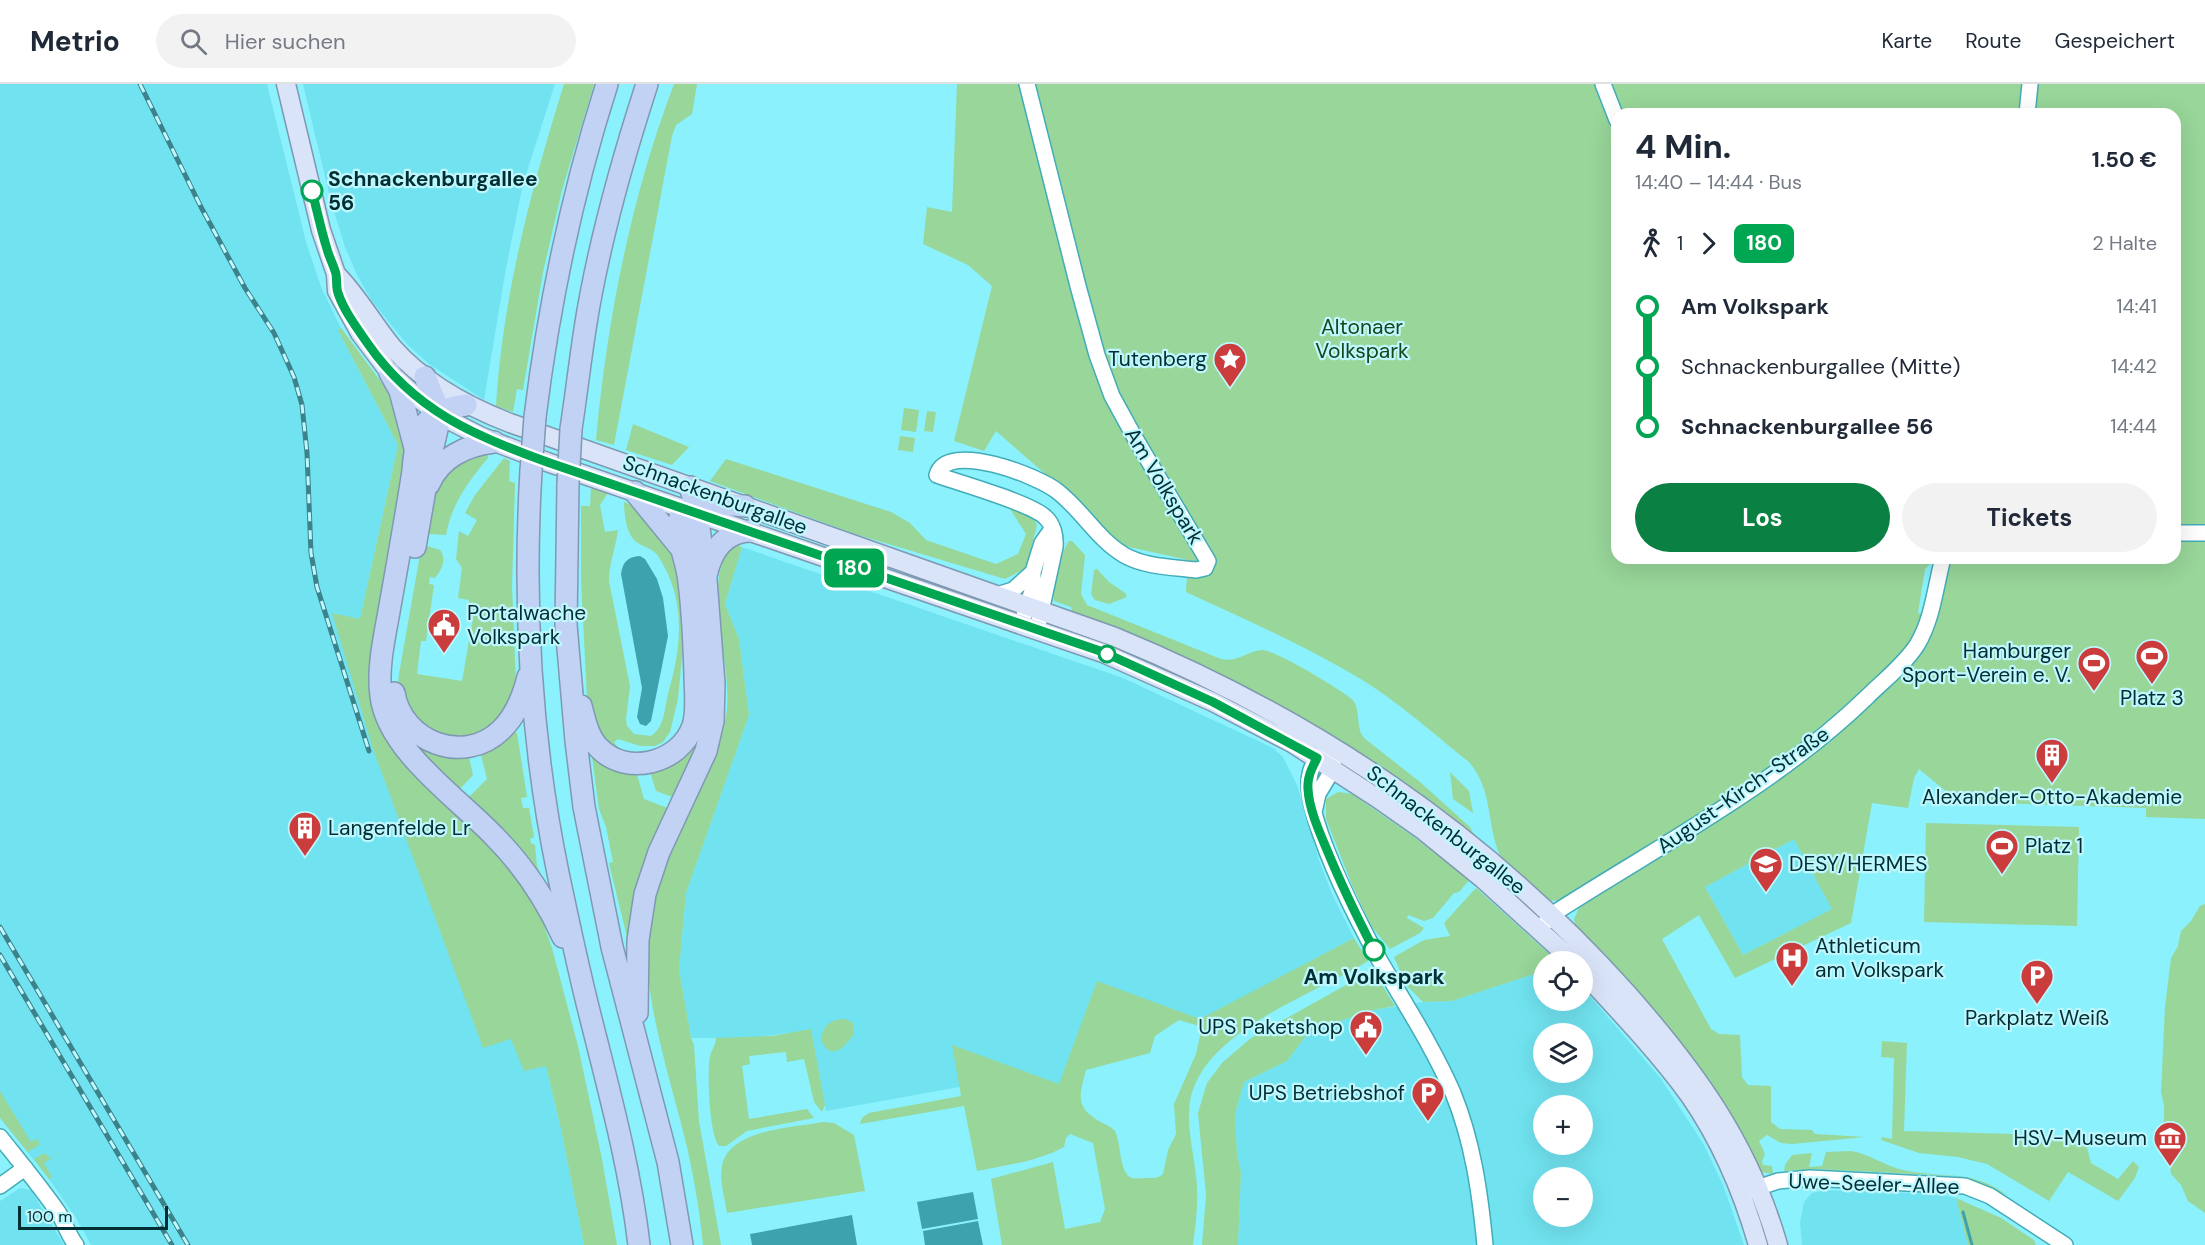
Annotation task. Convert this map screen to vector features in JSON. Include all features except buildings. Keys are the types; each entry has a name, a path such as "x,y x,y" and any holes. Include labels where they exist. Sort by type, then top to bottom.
{"highway":[{"path":"607,84 584,158 564,240 542,362 531,471 527,565 532,659 544,785 558,870 580,973 628,1173 639,1245"},
{"path":"647,84 615,188 593,282 585,328 572,429 568,484 566,584 568,647 584,807 612,947 668,1162 682,1245"},
{"path":"390,373 400,391 415,448"},
{"path":"425,377 435,401 438,425 393,676 395,701 400,713 416,733 428,741 453,747 480,744 500,731 521,703 532,659"},
{"path":"466,405 438,413 424,423 418,434 381,668 380,685 384,711 404,747 495,837 522,869 554,916 580,973"},
{"path":"425,493 438,468 449,458 472,446 494,442"},
{"path":"635,492 672,536 683,553"},
{"path":"568,647 585,723 598,748 616,760 642,764 665,757 686,740 693,724 695,704 690,597 678,522 692,504"},
{"path":"692,504 745,506"},
{"path":"637,1047 638,940 645,894 659,852 701,763 712,732 714,684 706,580 692,504"},
{"path":"706,580 710,561 721,543 736,533 750,531"}],"main road":[{"name":"Schnackenburgallee","path":"286,84 321,230 336,274 337,291 360,333 390,373 438,413 494,442 635,492 692,504"},
{"name":"Schnackenburgallee","path":"336,274 394,349 425,377 466,405 750,531 1103,652 1192,692 1266,729 1317,758 1377,798 1448,850 1562,951"},
{"name":"Schnackenburgallee","path":"745,506 1115,637 1206,676 1291,721 1398,789 1474,846 1552,916 1643,1011 1697,1079 1721,1114 1758,1187 1778,1245"},
{"path":"1593,984 1690,1097 1719,1145 1758,1245"}],"street":[{"name":"Am Volkspark","path":"1027,84 1078,286 1097,355 1112,396 1207,557 1207,565 1205,568 1196,570 1132,559 1107,542 1058,492 1028,475 976,460 954,460 939,467 937,475 1035,510 1046,518 1052,529"},
{"path":"1603,84 1612,108"},
{"path":"2027,108 2030,84"},
{"path":"1035,608 1033,572 1042,543 1052,529"},
{"path":"1029,627 1046,583 1055,547 1052,529"},
{"path":"2181,533 2205,533"},
{"name":"August-Kirch-Straße","path":"1539,929 1552,916 1756,786 1805,751 1844,719 1885,680 1917,644 1929,619 1942,564"},
{"path":"997,595 1013,590 1033,572"},
{"path":"1314,812 1318,794 1333,769 1335,747 1317,758 1310,771 1308,782 1308,792 1320,833 1354,913 1412,1014 1452,1092 1473,1155 1485,1245"},
{"path":"0,1137 58,1213 76,1245"},
{"path":"0,1186 25,1168"},
{"name":"Uwe-Seeler-Allee","path":"1740,1194 1778,1181 1810,1178 1965,1186 1990,1196 2065,1245"}],"shaded area":[{"path":"0,84 267,84 306,242 321,287 341,328 338,330 398,445 360,619 333,614 483,1047 511,1039 546,1066 584,1245 91,1245 76,1218 49,1179 0,1118"},
{"path":"303,84 555,84 523,184 506,268 484,400 429,364 406,343 372,301 357,275 345,247 331,202"},
{"path":"742,547 1123,678 1273,748 1283,757 1297,785 1320,863 1332,894 1354,938 1200,1020 1097,982 1060,1084 976,1084 826,1111 811,1030 750,1038 691,1038 679,969 686,893 749,715 739,639 725,604"},
{"path":"640,556 645,559 657,579 663,598 668,636 651,721 646,726 640,724 637,717 642,688 621,574 626,561"},
{"name":"DESY/HERMES","path":"1794,839 1833,909 1743,955 1705,887"},
{"path":"1533,974 1533,1011 1593,1011 1593,1000 1661,1079 1704,1145 1723,1185 1744,1245 1238,1245 1241,1172 1237,1154 1235,1114 1244,1082 1287,1061 1309,1032 1369,1011 1423,1002 1452,1001"},
{"path":"20,1188 31,1190 64,1245 0,1245 0,1201"},
{"path":"1824,1190 1939,1194 1956,1198 1968,1245 1802,1245 1800,1223 1804,1202 1812,1193"},
{"path":"973,1192 978,1219 922,1229 917,1202"},
{"path":"852,1215 857,1245 752,1245 750,1234"},
{"path":"978,1221 983,1245 925,1245 923,1231"}],"green space":[{"path":"564,84 594,84 562,190 543,272 523,390 517,389 513,412 496,406 505,323 520,243 540,163"},
{"path":"674,84 697,84 692,114 676,125 672,136 614,445 596,440 614,304 645,170"},
{"name":"Altonaer Volkspark","path":"957,84 2023,84 2021,108 1611,108 1611,564 1930,564 1925,569 1918,613 1924,614 1914,637 1897,659 1842,715 1755,781 1572,896 1554,901 1541,896 1512,873 1503,862 1497,849 1483,786 1469,762 1410,714 1379,691 1327,660 1186,592 1188,560 1120,545 1051,479 996,431 984,451 954,441 992,286 968,265 923,244 927,207 952,212"},
{"path":"2038,84 2205,84 2205,524 2181,524 2181,108 2036,108"},
{"path":"341,328 396,402 408,445 371,693 472,823 520,879 539,911 552,948 578,1046 602,1159 617,1245 584,1245 546,1066 524,1071 511,1039 483,1048 373,749 332,613 360,619 398,445 338,330"},
{"path":"904,408 919,410 916,432 901,430"},
{"path":"927,411 936,412 933,432 924,431"},
{"path":"633,424 689,447 672,465 626,450"},
{"path":"900,436 915,438 913,452 898,450"},
{"path":"487,453 488,458 468,484 452,513 446,535 428,534 426,531 434,491 459,460"},
{"path":"504,458 510,461 509,481 515,483 512,586 516,685 503,721 467,741 418,727 398,684 399,674 421,549 427,546 440,550 443,560 442,568 435,578 430,577 429,584 434,585 426,641 421,641 417,674 462,681 473,618 468,608 469,600 458,598 462,568 456,559 459,531 468,536 477,520 465,513 475,495"},
{"path":"726,459 891,512 910,523 926,540 996,564 1018,554 1026,534 1010,509 1031,515 1037,525 1026,568 1005,579 855,534 710,481"},
{"path":"591,487 608,493 600,505 605,532 618,530 609,581 630,686 627,726 634,734 651,736 662,722 677,656 679,622 673,588 667,572 656,553 638,543 629,533 624,502 645,511 678,563 684,634 678,699 670,732 663,742 655,746 640,746 618,739 614,742 621,752 599,737 587,698 581,580 581,506 590,506"},
{"path":"411,540 389,664 387,681 389,640 408,542"},
{"path":"1069,541 1072,541 1085,555 1081,594 1087,605 1221,659 1237,658 1262,650 1280,656 1322,679 1353,700 1364,738 1420,782 1470,827 1475,836 1428,801 1073,614 1071,607 1054,601 1058,570"},
{"path":"2181,542 2205,542 2205,819 2146,817 2146,808 1968,802 1954,798 1919,769 1914,778 1908,808 1872,803 1851,923 1735,978 1699,915 1662,939 1711,1029 1719,1034 1740,1035 1742,1077 1748,1085 1771,1086 1771,1122 1780,1129 1812,1130 1815,1134 1865,1137 1792,1144 1781,1143 1767,1135 1759,1141 1765,1154 1762,1161 1763,1165 1772,1166 1773,1174 1761,1172 1577,931 1574,919 1580,906 1647,863 1912,659 1948,564 2181,564","holes":["1794,839 1832,909 1743,955 1705,887"]},
{"path":"733,543 742,547 725,604 739,639 749,715 686,893 679,969 694,1045 699,1121 721,1245 703,1245 690,1159 655,1018 647,957 648,940 660,881 668,857 712,765 726,716 726,673 718,604 718,582 723,561"},
{"path":"1097,569 1127,597 1109,604 1095,600 1091,594 1094,570"},
{"path":"387,685 396,718 413,739 443,754 468,753 473,775 459,790 401,732 392,716"},
{"path":"705,687 697,754 678,799 656,791 649,769 662,765"},
{"path":"512,733 517,733 527,797 521,798 523,808 529,808 534,837 530,839 535,845 537,866 542,877 540,878 467,799 487,779 480,751 501,741 506,742"},
{"path":"590,742 636,771 644,799 670,809 628,941 609,863 613,862 606,827 599,809"},
{"path":"1450,772 1469,791 1473,813 1453,799"},
{"path":"1338,792 1352,794 1414,837 1469,880 1459,892 1454,893 1433,918 1424,921 1408,915 1407,918 1424,928 1420,933 1390,949 1371,926 1326,819 1326,799"},
{"name":"Platz 1","path":"1926,823 2079,827 2077,926 1924,922"},
{"path":"1476,888 1546,951 1533,951 1533,974 1452,1001 1423,1002 1406,985 1394,957 1424,940 1450,936 1444,923"},
{"path":"2205,904 2205,1213 2188,1201 2181,1185 2171,1174 2169,1160 2164,1149 2164,1105 2161,1092 2165,1007 2171,958 2178,946 2181,931 2191,921 2200,906"},
{"path":"1354,938 1368,961 1259,1020 1232,1039 1210,1060 1195,1085 1189,1112 1197,1194 1193,1245 1002,1245 991,1179 1053,1162 1065,1229 1100,1222 1105,1209 1093,1143 1070,1134 1066,1138 1064,1147 1043,1156 977,1171 964,1106 860,1124 862,1118 869,1113 961,1096 952,1045 1059,1084 1097,981 1200,1019","holes":["1179,1020 1199,1026 1201,1032 1196,1054 1174,1104 1176,1134 1168,1150 1163,1174 1155,1178 1132,1178 1122,1164 1115,1131 1091,1116 1082,1105 1081,1093 1086,1070 1150,1053 1155,1036"]},
{"path":"1373,970 1395,1006 1369,1011 1309,1032 1287,1061 1244,1082 1235,1114 1237,1154 1241,1172 1238,1245 1202,1245 1206,1195 1198,1113 1207,1083 1222,1063 1251,1038"},
{"path":"846,1019 853,1023 854,1034 838,1050 834,1051 825,1047 821,1040 826,1027 836,1020"},
{"path":"811,1029 825,1105 822,1112 814,1102 804,1059 787,1062 786,1052 749,1056 750,1064 742,1066 749,1119 807,1109 814,1118 747,1131 726,1146 719,1146 713,1129 709,1088 710,1056 716,1038 772,1036"},
{"path":"1882,1041 1907,1043 1904,1131 2084,1136 2091,1163 2118,1179 2133,1161 2139,1167 2135,1178 2118,1201 2068,1172 2049,1201 1987,1164 1958,1157 1919,1153 1881,1140 1882,1137 1892,1139 1894,1058 1881,1057"},
{"path":"0,1091 31,1142 38,1138 39,1145 28,1152 0,1118"},
{"path":"823,1122 834,1123 854,1135 865,1191 727,1213 721,1172 727,1154 737,1144 764,1132"},
{"path":"63,1150 44,1163 52,1177 49,1179 34,1159 44,1153 50,1158"},
{"path":"1851,1151 1903,1170 1957,1176 1982,1181 2008,1196 1976,1181 1955,1176 1814,1169 1784,1171 1792,1155 1812,1153 1809,1167 1822,1166 1826,1152"},
{"path":"1956,1198 2001,1218 2034,1240 2036,1245 1968,1245"}],"waterway":[{"path":"1963,1212 1972,1245"}],"railway":[{"path":"140,84 201,207 245,288 274,333 294,377 302,405 307,453 311,553 317,587 369,751"},
{"path":"0,927 188,1245"},
{"path":"0,955 172,1245"}],"bus line":[{"name":"180","path":"312,191 321,230 336,274 337,291 346,310 378,359 390,373 404,387 443,417 482,437 547,462 1103,652 1213,702 1317,758 1309,777 1308,792 1311,805 1320,833 1354,913 1374,950"}],"place":[{"name":"Schnackenburgallee 56","path":"312,191"},
{"name":"Tutenberg","path":"1230,388"},
{"name":"Portalwache Volkspark","path":"444,654"},
{"name":"Platz 3","path":"2152,685"},
{"name":"Hamburger Sport-Verein e. V.","path":"2094,692"},
{"name":"Alexander-Otto-Akademie","path":"2052,784"},
{"name":"Langenfelde Lr","path":"305,857"},
{"name":"Platz 1","path":"2002,875"},
{"name":"DESY/HERMES","path":"1766,893"},
{"name":"Am Volkspark","path":"1374,950"},
{"name":"Athleticum am Volkspark","path":"1792,987"},
{"name":"Parkplatz Weiß","path":"2037,1005"},
{"name":"UPS Paketshop","path":"1366,1056"},
{"name":"UPS Betriebshof","path":"1428,1122"},
{"name":"HSV-Museum","path":"2170,1167"}]}
